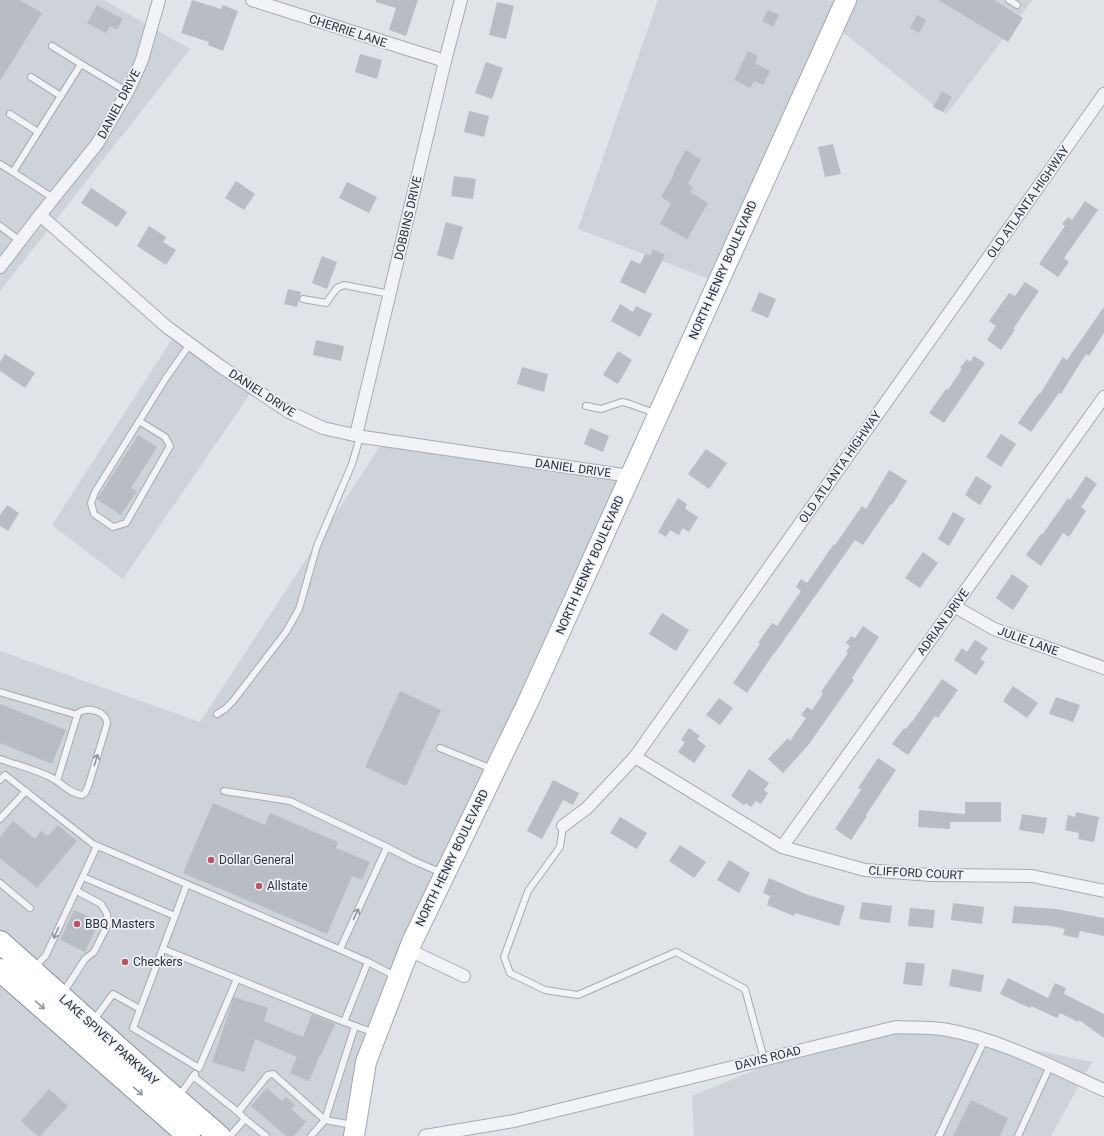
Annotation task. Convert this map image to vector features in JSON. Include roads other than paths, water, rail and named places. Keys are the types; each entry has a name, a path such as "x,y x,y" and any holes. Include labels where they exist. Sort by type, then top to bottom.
{"highway":[{"name":"LAKE SPIVEY PARKWAY","path":"0,942 11,976 181,1116 219,1136"},
{"name":"LAKE SPIVEY PARKWAY","path":"11,976 61,997 91,1024 181,1116"}],"main road":[{"name":"NORTH HENRY BOULEVARD","path":"355,1131 366,1062 409,950 528,702 846,0"}],"street":[{"name":"DANIEL DRIVE","path":"0,268 97,144 128,92 142,60 159,0"},
{"name":"CHERRIE LANE","path":"252,0 445,61"},
{"name":"DOBBINS DRIVE","path":"358,436 445,61 461,0"},
{"name":"OLD ATLANTA HIGHWAY","path":"562,826 586,808 635,757 1104,94"},
{"name":"DANIEL DRIVE","path":"40,215 167,327 220,366 289,412 323,428 358,436 630,476"},
{"name":"ADRIAN DRIVE","path":"782,847 1104,397"},
{"name":"JULIE LANE","path":"954,606 994,629 1104,668"},
{"name":"CLIFFORD COURT","path":"635,757 782,847 865,870 931,875 1032,876 1104,890"},
{"path":"409,950 464,976"},
{"name":"DAVIS ROAD","path":"425,1136 514,1121 896,1027 948,1030 985,1039 1104,1090"}],"lane":[{"path":"1009,0 1017,4"},
{"path":"52,46 128,92"},
{"path":"12,172 81,64"},
{"path":"31,77 61,96"},
{"path":"10,114 38,132"},
{"path":"0,164 54,198"},
{"path":"0,226 20,241"},
{"path":"303,299 326,302 337,288 344,285 390,294"},
{"path":"139,421 165,437 170,446 126,523 113,526 94,514 91,503 95,492 139,421 166,378 190,344"},
{"path":"586,406 601,409 622,402 658,414"},
{"path":"217,714 233,701 286,632 295,617 299,609 317,546 352,464 358,436"},
{"path":"0,692 77,715"},
{"path":"0,759 39,772 57,780 77,795 82,795 88,787 107,724 107,719 104,715 82,710 77,715 57,780"},
{"path":"440,748 495,770"},
{"path":"0,780 5,775 97,846 340,949 399,978"},
{"path":"0,819 26,791"},
{"path":"224,791 290,801 412,860 445,874"},
{"path":"562,826 560,847 528,891 522,906 504,957 510,973 545,990 578,995 676,952 745,989 764,1059"},
{"path":"11,976 46,955 97,846"},
{"path":"340,949 387,847"},
{"path":"82,877 175,916"},
{"path":"0,883 30,908"},
{"path":"187,884 133,1028 199,1068"},
{"path":"61,997 86,959 94,952 108,924 107,914 101,904 77,891"},
{"path":"163,949 377,1034"},
{"path":"344,1022 368,962"},
{"path":"181,1116 193,1076 199,1068 237,979"},
{"path":"91,1024 113,994 140,1009"},
{"path":"311,1136 325,1120 356,1026"},
{"path":"939,1136 985,1039"},
{"path":"1018,1136 1050,1066"},
{"path":"238,1112 268,1075 272,1074 325,1120 355,1131"},
{"path":"193,1076 266,1136"},
{"path":"230,1136 245,1119"}],"place":[{"name":"Dollar General","path":"211,860"},
{"name":"Allstate","path":"259,886"},
{"name":"BBQ Masters","path":"77,924"},
{"name":"Checkers","path":"125,962"}]}
